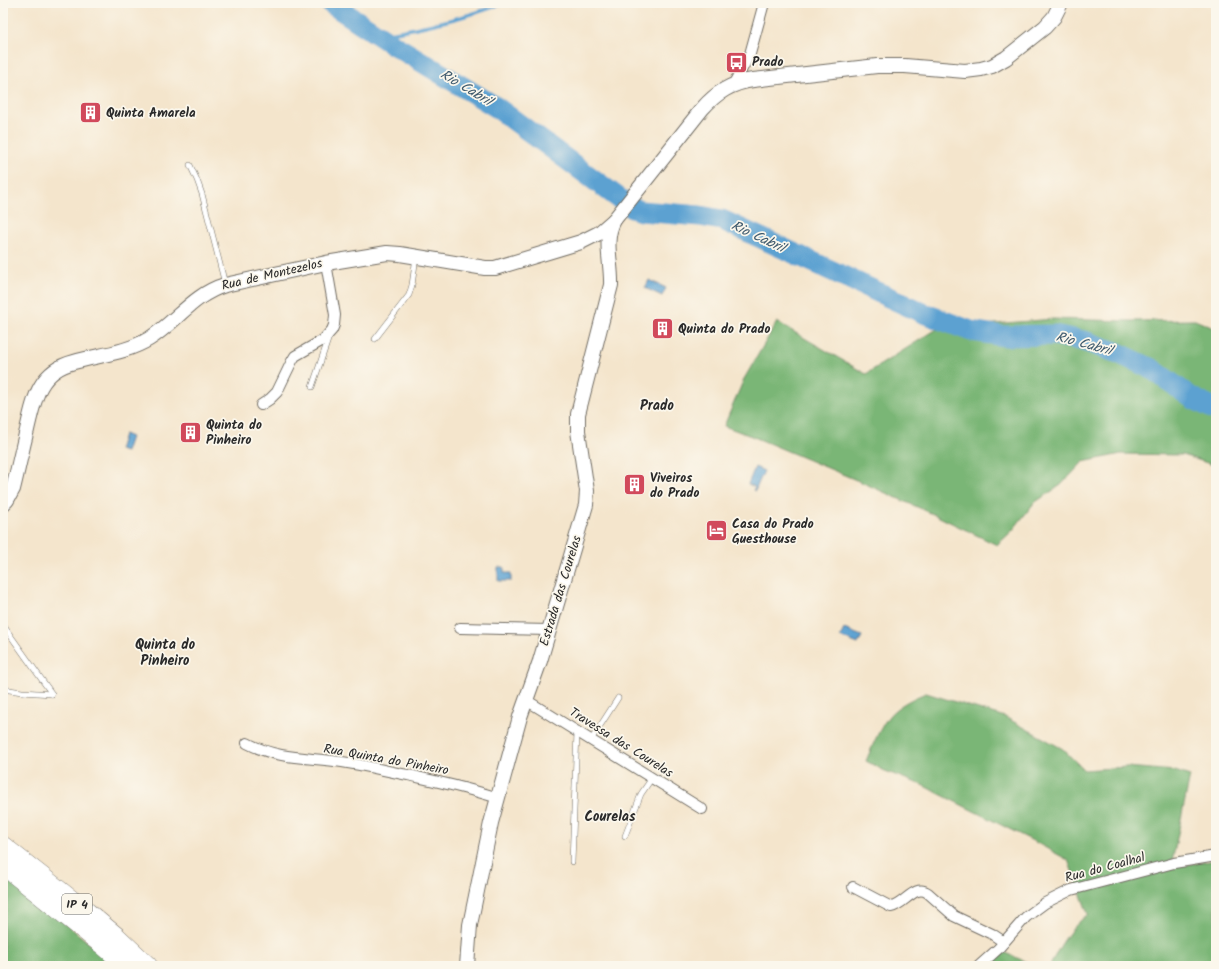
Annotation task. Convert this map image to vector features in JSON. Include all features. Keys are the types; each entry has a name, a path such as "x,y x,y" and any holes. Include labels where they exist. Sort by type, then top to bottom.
{"highway":[{"name":"IP 4","path":"3,846 116,936 148,966"},
{"name":"IP 4","path":"3,865 127,966"}],"main road":[{"path":"610,268 602,250 589,240 616,217 706,104 716,94 733,85 760,78 877,66 905,66 965,71 981,69 992,66 1006,58 1045,27 1054,17 1061,3"},
{"name":"Estrada das Courelas","path":"466,966 468,933 472,910 498,798 526,700 537,670 587,502 587,491 578,431 579,404 610,289 611,276 608,254 609,239 610,229 616,217"},
{"name":"Rua de Montezelos","path":"3,504 13,489 34,401 40,386 49,375 66,364 119,352 145,341 155,335 202,295 216,287 326,262 387,253 485,268 495,268 589,240 600,243 609,239"}],"street":[{"path":"733,85 750,54 764,3"},
{"path":"260,405 270,399 277,392 293,358 323,340 332,330 335,315 326,262"},
{"path":"460,628 549,630"},
{"name":"Travessa das Courelas","path":"526,700 702,809"},
{"name":"Rua Quinta do Pinheiro","path":"247,743 258,749 276,755 364,766 456,786 498,798"},
{"name":"Rua do Coalhal","path":"979,966 1035,909 1071,890 1174,863 1216,856"},
{"path":"854,887 891,907 900,904 916,891 924,890 954,916 992,934 1004,942"}],"lane":[{"path":"190,165 202,194 225,285"},
{"path":"375,339 409,294 412,285 416,257"},
{"path":"312,387 332,330"},
{"path":"3,625 52,694 3,689"},
{"path":"591,740 618,698"},
{"path":"572,862 577,732"},
{"path":"624,836 641,794 652,778"}],"green space":[{"path":"1053,319 1132,321 1195,320 1216,329 1216,466 1183,455 1121,454 1083,462 1061,485 1034,503 1012,531 997,545 933,514 861,482 724,426 744,379 777,322 866,374 937,329"},
{"path":"926,693 1005,717 1063,749 1084,770 1127,767 1175,771 1190,776 1171,867 1216,860 1216,966 1050,966 1066,938 1075,926 1088,914 1068,860 922,785 885,771 866,761 879,732 892,712 901,705"},
{"path":"3,872 117,966 3,966"},
{"path":"1002,951 1035,966 985,966"}],"water":[{"path":"649,280 666,288 662,296 645,288"},
{"path":"124,434 131,437 126,452 119,450"},
{"path":"755,467 764,471 755,491 753,490 755,487 748,484"},
{"path":"498,567 504,567 504,573 511,573 511,581 498,581"},
{"path":"844,629 862,636 858,644 840,637"}],"waterway":[{"name":"Rio Cabril","path":"330,3 389,42 496,107 632,208 641,211 700,216 722,220 923,313 971,331 1003,336 1054,335 1084,341 1118,353 1152,369 1192,398 1216,410"},
{"path":"378,35 442,22 505,3"}],"place":[{"name":"Prado","path":"737,62"},
{"name":"Quinta Amarela","path":"91,113"},
{"name":"Quinta do Prado","path":"662,329"},
{"name":"Quinta do Pinheiro","path":"190,432"},
{"name":"Viveiros do Prado","path":"634,485"},
{"name":"Casa do Prado Guesthouse","path":"717,531"}],"district":[{"name":"Prado","path":"657,406"},
{"name":"Quinta do Pinheiro","path":"165,654"},
{"name":"Courelas","path":"610,817"}]}
